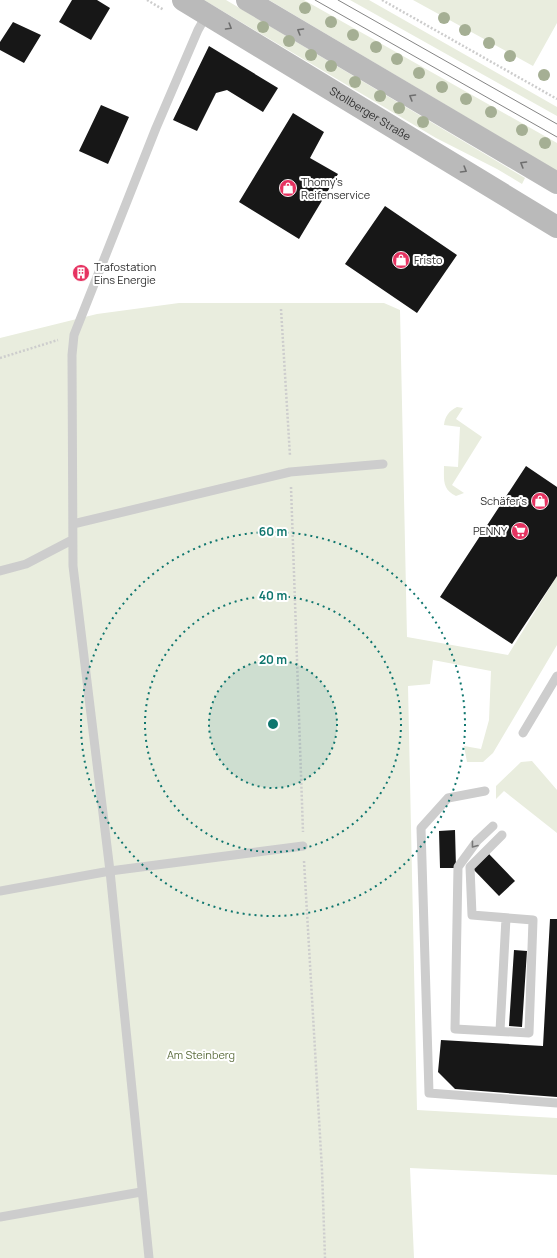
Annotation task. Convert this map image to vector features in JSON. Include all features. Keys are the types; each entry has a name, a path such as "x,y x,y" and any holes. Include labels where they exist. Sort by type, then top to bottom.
{"main road":[{"name":"Stollberger Straße","path":"183,0 557,226"},
{"path":"247,0 557,183"}],"lane":[{"path":"148,1258 110,871 73,566 72,355 74,335 156,128 198,30 207,14"},
{"path":"72,524 290,472 383,464"},
{"path":"0,571 26,564 72,540"},
{"path":"523,734 557,676"},
{"path":"485,790 448,798 421,828 429,1093 557,1103"},
{"path":"493,826 477,841 458,867 455,1029 529,1032 533,920 472,915 470,867 502,835"},
{"path":"0,891 110,871 303,846"},
{"path":"500,1031 506,918"},
{"path":"0,1217 141,1192"}],"path":[{"path":"382,0 557,99"},
{"path":"281,309 290,472 303,846 322,1170 325,1258"},
{"path":"0,358 74,335"}],"green space":[{"path":"204,0 226,0 525,178 522,184 497,169 436,138"},
{"path":"269,0 304,0 557,143 557,171"},
{"path":"350,0 369,0 557,107 557,116"},
{"path":"413,0 557,0 557,23 533,66"},
{"name":"Am Steinberg","path":"179,303 384,303 400,310 407,637 508,655 557,576 557,645 493,753 483,762 467,762 464,746 481,749 489,720 491,671 433,660 430,684 408,686 417,1110 557,1118 557,1175 410,1168 414,1258 0,1258 0,338 97,314"},
{"path":"457,407 463,408 456,419 482,437 452,485 464,493 456,496 451,494 446,487 444,480 444,466 458,467 460,427 444,425 448,414"},
{"path":"532,761 557,790 557,833 504,791 496,799 496,786 521,762"}],"building":[{"path":"72,0 97,0 110,8 91,40 59,22"},
{"path":"13,22 41,35 24,63 0,50 0,42"},
{"path":"209,46 278,88 263,112 227,90 216,93 197,131 173,120"},
{"path":"101,105 129,117 108,164 79,151"},
{"name":"Thomy's Reifenservice","path":"293,113 324,132 310,158 338,174 299,239 239,202"},
{"name":"Fristo","path":"385,206 457,255 417,313 345,264"},
{"name":"Trafostation Eins Energie","path":"78,268 86,270 83,279 75,277"},
{"name":"PENNY","path":"526,466 557,487 557,576 512,644 440,597"},
{"path":"455,830 456,868 440,868 439,831"},
{"path":"489,854 515,881 499,896 473,869"},
{"path":"550,919 557,919 557,1097 455,1089 438,1072 441,1040 543,1046"},
{"path":"514,950 527,951 522,1027 509,1026"}],"tram line":[{"path":"315,0 557,137"},
{"path":"338,0 557,124"}],"place":[{"name":"Thomy's Reifenservice","path":"288,188"},
{"name":"Fristo","path":"401,260"},
{"name":"Trafostation Eins Energie","path":"81,273"},
{"name":"Schäfer's","path":"540,501"},
{"name":"PENNY","path":"520,531"}]}
